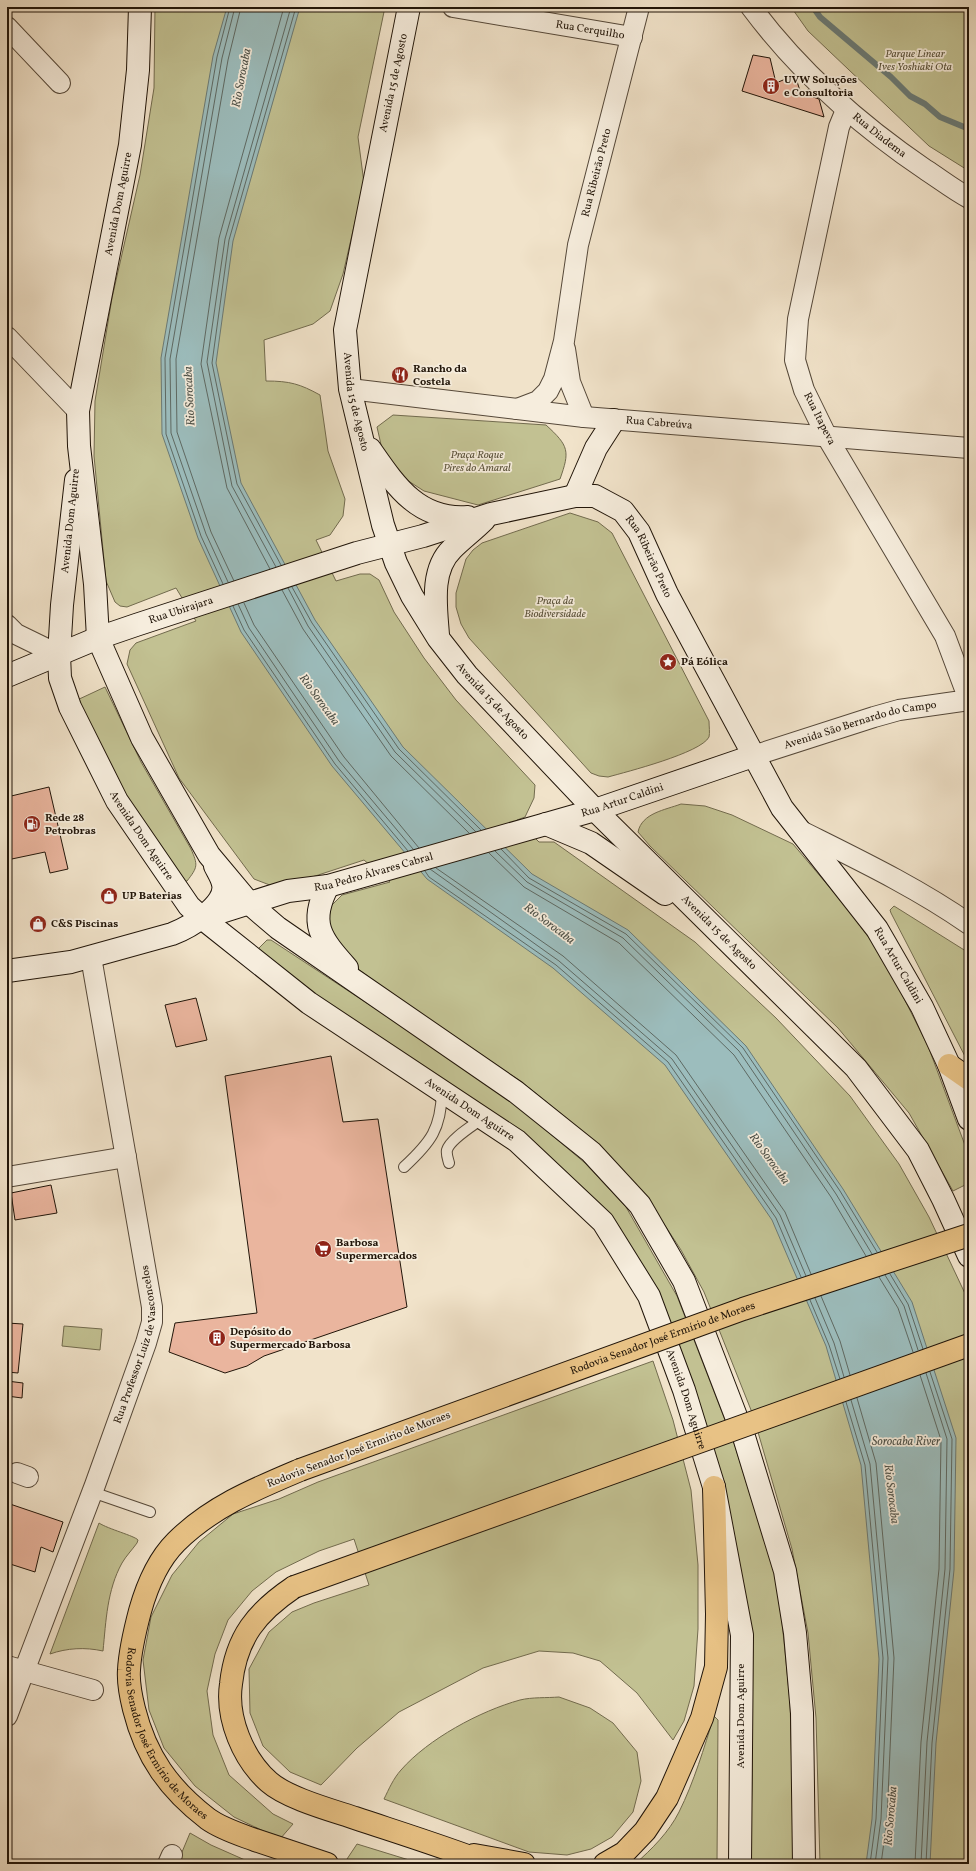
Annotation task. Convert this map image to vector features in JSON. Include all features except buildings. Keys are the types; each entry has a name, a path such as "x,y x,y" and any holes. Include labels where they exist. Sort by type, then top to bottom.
{"highway":[{"path":"949,1065 969,1079"},
{"name":"Rodovia Senador José Ermírio de Moraes","path":"326,1864 234,1832 210,1820 170,1784 153,1760 140,1731 132,1700 129,1671 133,1635 144,1597 151,1579 162,1560 175,1543 196,1524 217,1509 241,1496 300,1470 743,1310 969,1234"},
{"path":"489,1864 303,1800 269,1782 248,1755 238,1738 230,1689 232,1672 246,1632 258,1616 272,1602 294,1586 969,1345"},
{"path":"605,1864 624,1853 640,1837 667,1798 702,1718 716,1667 717,1614 714,1487"},
{"path":"460,1853 524,1864"}],"main road":[{"name":"Avenida Dom Aguirre","path":"140,7 138,70 130,145 78,411 79,446 89,519 98,638 142,738 209,855 250,904 278,928 516,1092 591,1152 640,1205 684,1281 744,1437 785,1571 795,1633 802,1713 804,1864"},
{"name":"Avenida 15 de Agosto","path":"409,7 345,330 350,389 388,544 412,596 438,638 467,675 595,810 856,1068 918,1150 943,1199 969,1256"},
{"path":"575,496 596,448 614,420"},
{"path":"363,439 392,482 429,512 443,516 459,517 491,514"},
{"name":"Avenida Dom Aguirre","path":"79,446 62,605 59,655 60,678 70,707 117,801 189,906 309,1003 517,1141 603,1222 649,1296 684,1390 714,1487 742,1635 740,1864"},
{"name":"Rua Ribeirão Preto","path":"388,544 423,536 491,514 575,496 595,496 623,511 639,532 668,594 753,756"},
{"path":"438,638 436,612 438,576 443,560 451,549 491,514"},
{"name":"Rua Ubirajara","path":"7,676 98,638 388,544"},
{"name":"Rua Artur Caldini","path":"542,825 595,810 753,756 782,808 877,929 922,1007 949,1065 969,1119"},
{"path":"542,825 591,843 708,923"},
{"name":"Rua Pedro Álvares Cabral","path":"202,918 288,891 335,884 542,825"},
{"name":"Rua Pedro Álvares Cabral","path":"7,971 71,962 186,929 202,918 219,900 223,891 223,884 209,855"},
{"path":"335,884 321,900 318,922 332,950 368,991"}],"street":[{"name":"Rua Cerquilho","path":"453,7 632,37"},
{"name":"Rua Ribeirão Preto","path":"516,409 538,401 548,391 554,379 564,341 578,245 639,7"},
{"name":"Rua Diadema","path":"751,7 768,30 846,110 900,152 969,198"},
{"path":"7,27 60,83"},
{"name":"Rua Itapeva","path":"846,110 839,127 797,326 795,360 804,390 827,437 946,636 969,700"},
{"path":"7,337 78,411"},
{"name":"Rua Ribeirão Preto","path":"564,341 570,382 584,417"},
{"name":"Rua Cabreúva","path":"350,389 614,420 969,448"},
{"path":"7,625 16,634 59,655"},
{"name":"Avenida São Bernardo do Campo","path":"753,756 899,710 969,700"},
{"name":"Rua Artur Caldini","path":"798,830 868,864 947,909 969,924"},
{"name":"Rua Professor Luiz de Vasconcelos","path":"7,1716 15,1668 92,1492 146,1343 152,1322 152,1307 91,957"},
{"path":"7,1177 126,1157"},
{"path":"15,1668 93,1690"}],"lane":[{"path":"404,1167 426,1146 436,1128 441,1109 442,1091"},
{"path":"449,1163 447,1150 449,1146 454,1140 484,1118"},
{"path":"92,1492 150,1512"}],"green space":[{"path":"155,7 385,7 358,137 364,183 343,274 330,311 313,324 264,340 266,381 294,384 320,395 328,451 345,499 343,516 330,535 316,540 336,581 360,574 370,574 379,580 394,612 424,658 456,700 535,785 534,798 525,817 517,820 539,842 554,842 695,942 776,1018 850,1096 899,1164 929,1217 969,1302 969,1864 820,1864 816,1718 808,1633 792,1549 753,1415 704,1292 681,1250 647,1198 597,1143 523,1083 385,989 354,966 326,923 327,910 342,895 390,882 364,860 303,880 275,887 254,879 179,778 127,664 130,650 136,643 196,621 176,588 127,607 120,606 115,602 106,581 94,456 95,401 112,298 140,175 154,88"},
{"name":"Parque Linear Ives Yoshiaki Ota","path":"791,7 969,7 969,171 929,146 808,31"},
{"name":"Praça Roque Pires do Amaral","path":"393,415 546,425 559,438 565,449 565,462 560,479 478,505 424,491 396,473 382,449 377,427"},
{"name":"Praça da Biodiversidade","path":"570,513 598,522 612,533 709,721 709,737 703,743 662,761 608,777 591,773 469,638 461,624 456,607 456,593 466,559 473,550 482,543"},
{"path":"105,687 141,762 191,849 196,866 187,881 181,882 130,807 75,701"},
{"path":"681,804 705,806 732,815 793,844 847,908 883,957 928,1046 969,1156 969,1183 953,1191 909,1113 838,1028 650,846 638,832 644,820 649,816 661,810"},
{"path":"894,906 969,953 969,1064 891,913 890,910"},
{"path":"267,940 271,940 429,1044 516,1105 585,1163 626,1207 677,1296 735,1446 775,1575 782,1622 790,1701 793,1864 750,1864 752,1783 751,1638 733,1528 612,1225 257,950"},
{"path":"64,1326 102,1329 100,1350 62,1346"},
{"path":"653,1361 673,1420 691,1490 698,1565 698,1629 694,1686 684,1721 673,1740 637,1693 600,1661 573,1653 539,1651 483,1668 399,1712 357,1748 321,1785 290,1772 263,1746 250,1713 249,1669 269,1632 292,1612 314,1603 369,1585 354,1539 319,1551 276,1572 252,1591 228,1620 215,1654 207,1691 213,1735 229,1775 273,1814 293,1824 280,1839 234,1817 195,1786 164,1748 149,1710 143,1660 151,1617 172,1575 199,1542 233,1514 279,1499 318,1482"},
{"path":"99,1523 108,1528 132,1536 138,1540 122,1563 113,1584 106,1617 103,1651 76,1649 63,1650 50,1654"},
{"path":"559,1697 590,1708 613,1723 637,1752 641,1781 633,1812 612,1837 591,1849 567,1855 529,1852 384,1799 391,1784 401,1770 425,1748 440,1737 488,1711 505,1705 525,1699"},
{"path":"714,1716 718,1720 717,1864 635,1864 660,1840 679,1812 694,1777"},
{"path":"190,1833 211,1845 254,1864 177,1864"},
{"path":"357,1844 422,1864 363,1864 347,1859"}],"water":[{"name":"Sorocaba River","path":"227,7 300,7 233,241 216,363 241,483 315,620 403,747 532,874 628,930 746,1046 843,1189 912,1302 956,1438 954,1570 936,1743 930,1864 866,1864 872,1819 879,1659 861,1465 826,1346 772,1220 665,1065 553,968 427,879 332,766 241,632 198,538 162,434 161,358 213,56"}],"waterway":[{"path":"813,7 820,17 891,77 910,96 925,104 940,117 969,129"}],"place":[{"name":"UVW Soluções e Consultoria","path":"771,86"},
{"name":"Rancho da Costela","path":"400,375"},
{"name":"Pá Eólica","path":"668,662"},
{"name":"Rede 28 Petrobras","path":"32,824"},
{"name":"UP Baterias","path":"109,896"},
{"name":"C&S Piscinas","path":"38,924"},
{"name":"Barbosa Supermercados","path":"323,1249"},
{"name":"Depósito do Supermercado Barbosa","path":"217,1338"}],"water label":[{"name":"Rio Sorocaba","path":"242,78"},
{"name":"Rio Sorocaba","path":"190,396"},
{"name":"Rio Sorocaba","path":"319,700"},
{"name":"Rio Sorocaba","path":"549,924"},
{"name":"Rio Sorocaba","path":"769,1159"},
{"name":"Rio Sorocaba","path":"891,1494"},
{"name":"Rio Sorocaba","path":"891,1816"}]}
